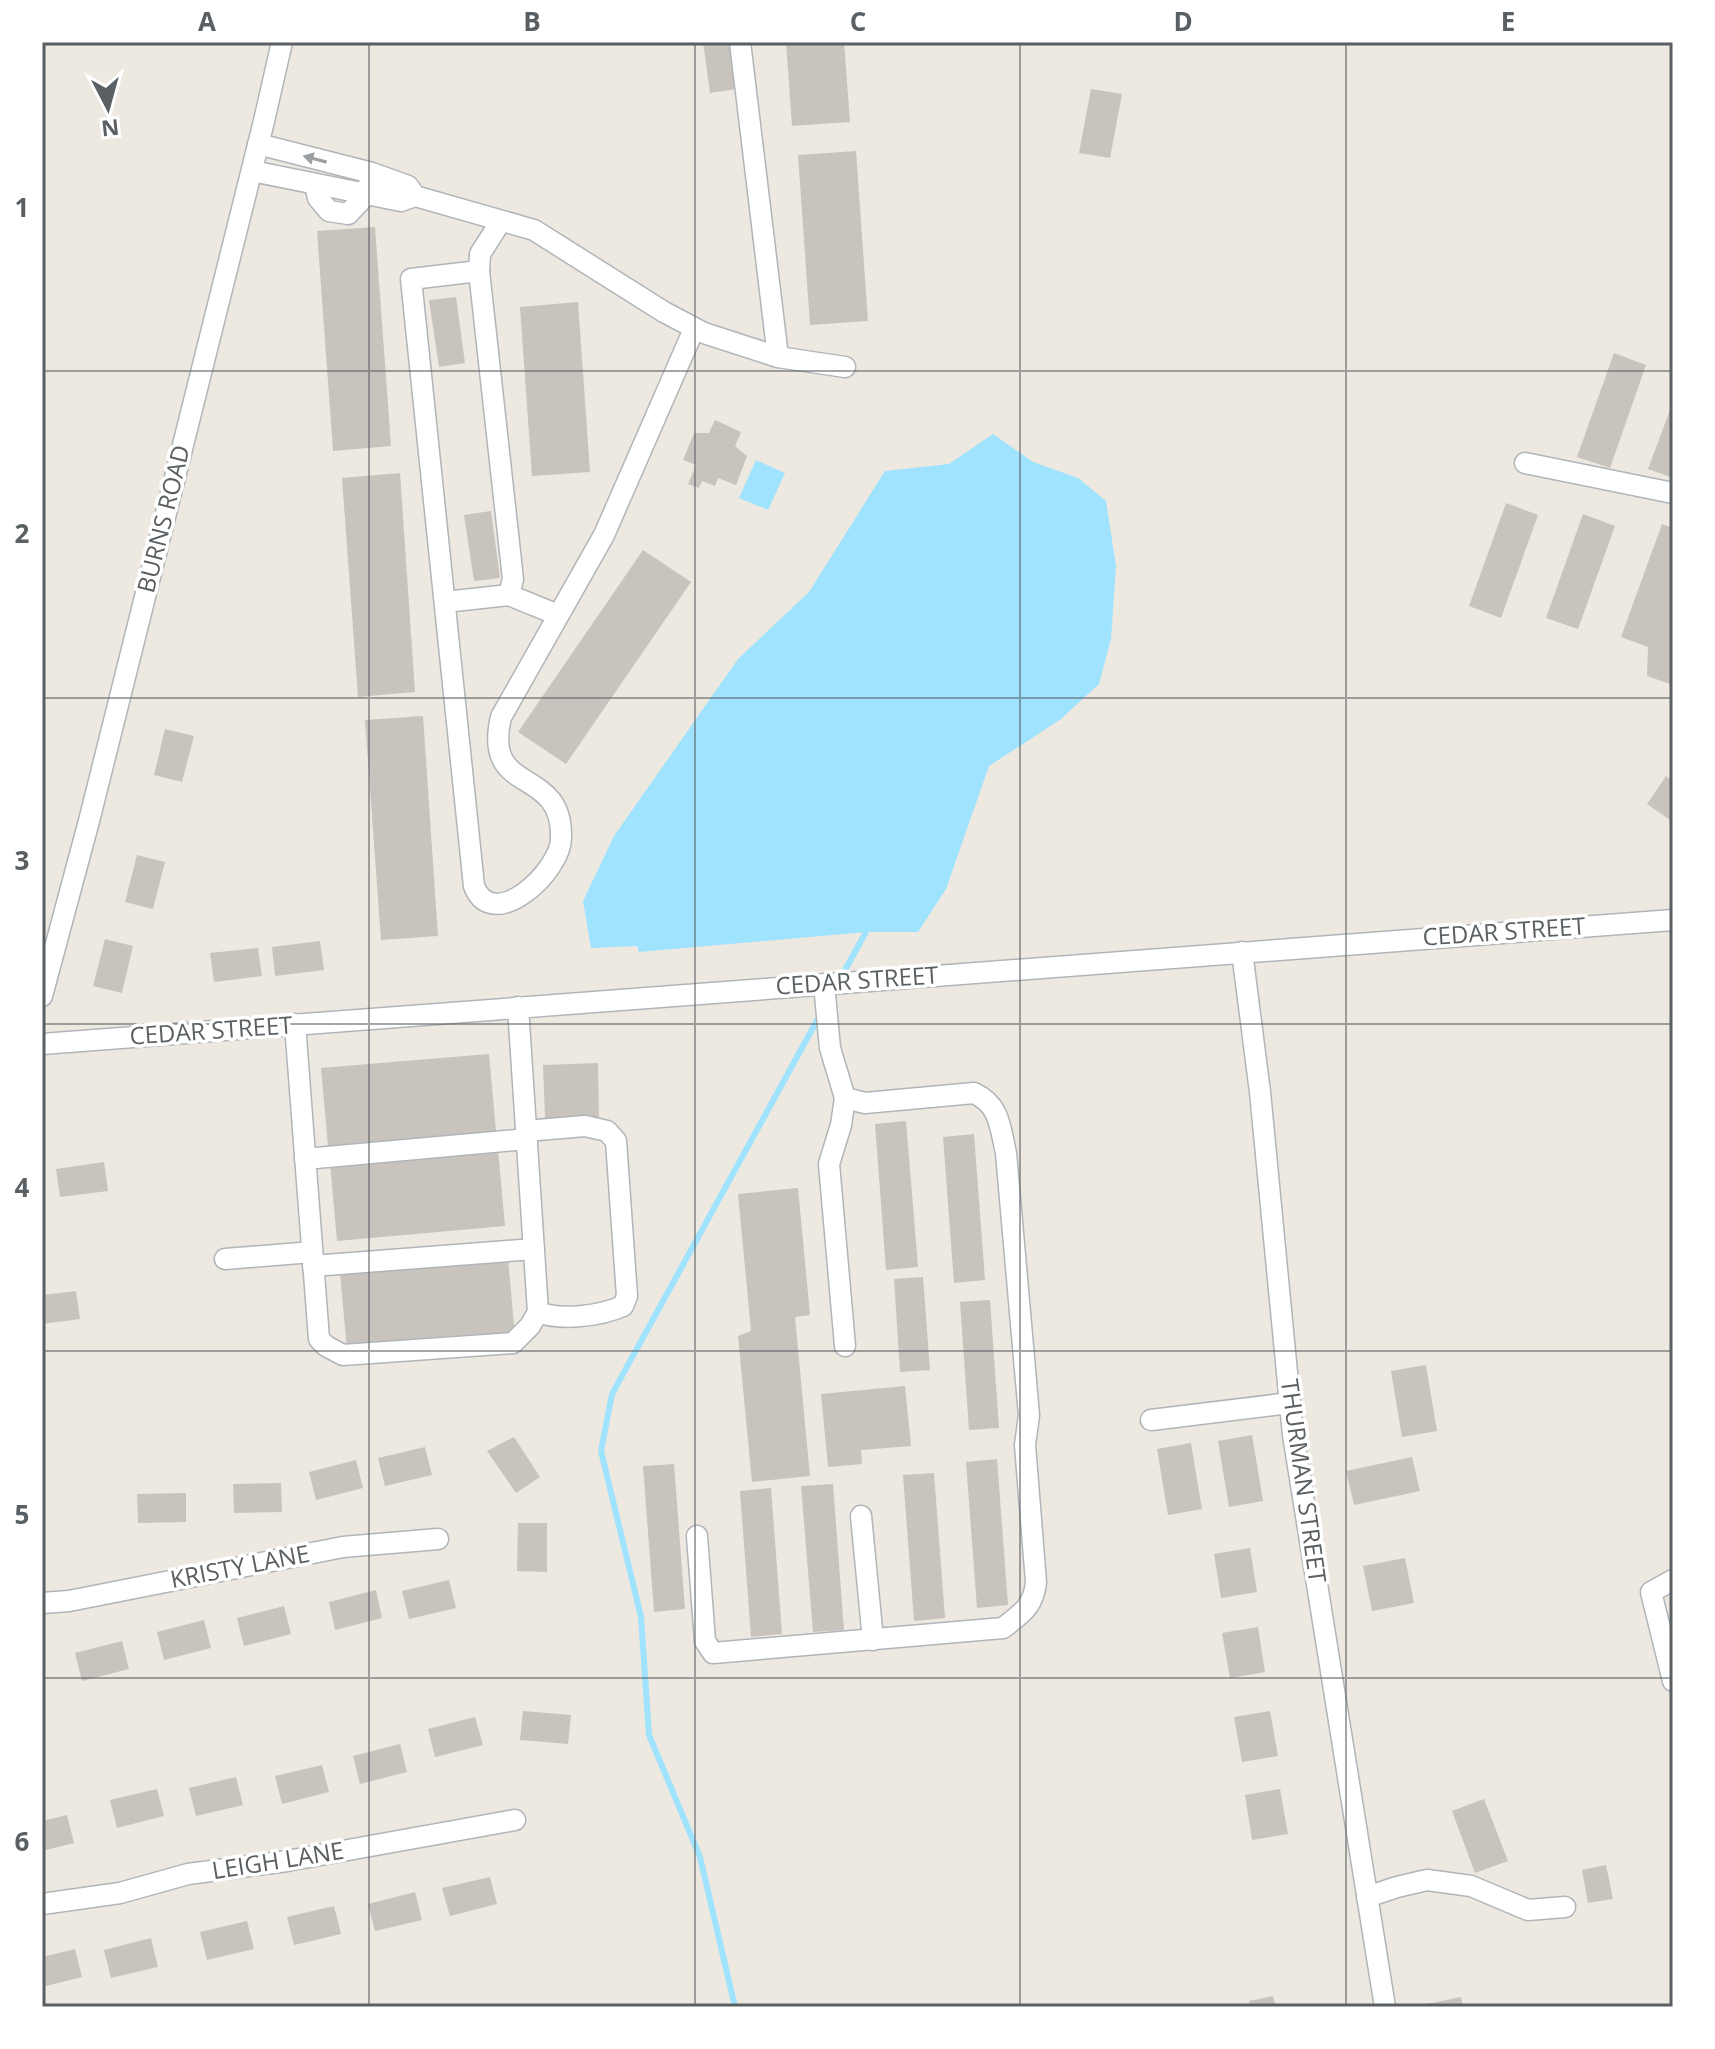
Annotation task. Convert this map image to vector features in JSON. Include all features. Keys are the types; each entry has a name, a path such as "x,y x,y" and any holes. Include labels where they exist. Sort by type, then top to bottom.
{"street":[{"name":"BURNS ROAD","path":"42,996 89,821 282,42"},
{"path":"740,42 778,357"},
{"path":"258,144 372,173 408,186 415,196"},
{"path":"252,171 401,201 415,196 534,230 694,329 778,357 845,367"},
{"path":"366,195 372,173"},
{"path":"501,221 480,254 479,271 513,579 509,595"},
{"path":"479,271 411,279 474,886 478,896 496,905 510,901 535,884 553,865 562,843 561,824 555,805 545,793 508,770 499,756 496,738 501,717 604,535 694,329"},
{"path":"1525,463 1673,493"},
{"path":"445,602 509,595 558,615"},
{"name":"CEDAR STREET","path":"42,1044 1673,920"},
{"name":"THURMAN STREET","path":"1242,952 1260,1092 1290,1403 1385,2007"},
{"path":"824,984 830,1048 845,1098 841,1125 829,1164 845,1346"},
{"path":"295,1024 319,1339 343,1355 513,1343 530,1326 538,1312 518,1007"},
{"path":"697,1536 705,1641 713,1653 1003,1628 1020,1616 1035,1598 1025,1445 1029,1415 1006,1153 998,1117 988,1099 974,1093 865,1103 845,1098"},
{"path":"305,1159 585,1126 607,1131 616,1141 627,1296 623,1306 610,1312 550,1316 538,1312"},
{"path":"225,1259 312,1259 534,1249"},
{"path":"1151,1420 1290,1403"},
{"path":"861,1516 873,1640"},
{"name":"KRISTY LANE","path":"42,1603 69,1601 343,1547 438,1539"},
{"path":"1673,1580 1651,1592 1673,1681"},
{"name":"LEIGH LANE","path":"42,1904 120,1893 188,1874 287,1861 515,1820"},
{"path":"1367,1897 1427,1880 1471,1886 1528,1910 1565,1907"}],"water":[{"path":"993,434 1033,462 1078,478 1106,501 1116,566 1111,639 1099,684 1061,719 989,766 946,889 918,932 866,932 639,952 637,946 591,948 583,901 614,836 738,659 809,592 885,471 949,464"},
{"path":"756,460 785,473 768,510 739,498"}],"building":[{"path":"703,42 730,42 736,89 710,93"},
{"path":"786,42 844,42 850,122 792,126"},
{"path":"1091,89 1122,94 1110,158 1079,153"},
{"path":"856,151 868,321 810,325 798,155"},
{"path":"375,227 391,446 333,451 317,231"},
{"path":"456,297 465,363 439,367 429,300"},
{"path":"578,302 590,472 532,476 520,307"},
{"path":"1614,353 1646,365 1610,468 1577,457"},
{"path":"1673,402 1673,478 1648,469"},
{"path":"715,420 741,432 735,446 747,456 736,485 718,478 715,486 702,481 699,488 688,484 696,465 683,460 694,433 709,433"},
{"path":"400,473 415,692 358,697 342,478"},
{"path":"1506,503 1538,515 1501,618 1469,606"},
{"path":"491,511 500,578 474,581 464,515"},
{"path":"1583,514 1615,526 1578,629 1546,618"},
{"path":"1662,524 1673,528 1673,685 1647,676 1648,647 1621,637"},
{"path":"643,550 691,582 566,764 518,732"},
{"path":"423,716 438,936 381,940 365,720"},
{"path":"165,729 194,736 182,782 154,775"},
{"path":"1666,776 1673,781 1673,822 1647,804"},
{"path":"137,855 165,862 153,909 125,902"},
{"path":"105,939 133,946 122,993 93,986"},
{"path":"320,941 324,970 275,976 272,947"},
{"path":"258,948 262,976 214,982 210,953"},
{"path":"489,1054 496,1131 328,1146 321,1068"},
{"path":"598,1063 599,1117 545,1118 543,1065"},
{"path":"906,1121 918,1267 886,1270 875,1124"},
{"path":"974,1134 985,1280 954,1283 943,1137"},
{"path":"498,1149 505,1226 337,1241 330,1163"},
{"path":"104,1162 108,1191 60,1197 56,1169"},
{"path":"798,1188 810,1315 795,1317 810,1476 752,1482 738,1336 751,1331 738,1194"},
{"path":"508,1258 515,1336 347,1350 340,1273"},
{"path":"923,1277 930,1370 900,1372 894,1279"},
{"path":"76,1291 80,1319 42,1324 42,1295"},
{"path":"990,1300 999,1428 969,1430 960,1302"},
{"path":"1426,1365 1437,1431 1402,1437 1391,1371"},
{"path":"905,1386 911,1446 861,1450 862,1464 828,1467 821,1394"},
{"path":"1252,1435 1263,1501 1229,1507 1218,1441"},
{"path":"514,1437 540,1477 516,1493 487,1451"},
{"path":"1191,1443 1202,1509 1168,1515 1157,1449"},
{"path":"425,1447 432,1475 385,1486 378,1458"},
{"path":"1412,1457 1420,1491 1354,1505 1346,1471"},
{"path":"997,1459 1008,1605 977,1608 966,1462"},
{"path":"356,1460 363,1488 316,1500 309,1472"},
{"path":"674,1464 685,1609 654,1612 643,1466"},
{"path":"934,1473 945,1618 914,1621 903,1475"},
{"path":"281,1483 282,1512 234,1513 233,1484"},
{"path":"833,1484 844,1630 813,1632 801,1486"},
{"path":"771,1488 782,1634 751,1637 740,1491"},
{"path":"186,1493 186,1522 138,1523 137,1494"},
{"path":"518,1523 547,1523 547,1572 517,1571"},
{"path":"1250,1548 1257,1592 1221,1598 1214,1554"},
{"path":"1405,1558 1414,1603 1372,1611 1363,1566"},
{"path":"449,1580 456,1608 409,1619 402,1591"},
{"path":"376,1590 382,1618 335,1630 329,1602"},
{"path":"284,1606 291,1634 244,1646 237,1618"},
{"path":"204,1620 211,1648 164,1660 157,1632"},
{"path":"1258,1627 1265,1672 1230,1678 1222,1633"},
{"path":"122,1641 129,1669 82,1681 75,1653"},
{"path":"523,1711 571,1715 568,1744 520,1740"},
{"path":"1270,1711 1278,1756 1242,1762 1234,1717"},
{"path":"475,1717 483,1745 435,1757 428,1729"},
{"path":"400,1744 407,1772 360,1784 353,1756"},
{"path":"322,1765 329,1792 282,1804 275,1776"},
{"path":"236,1777 243,1805 196,1816 189,1788"},
{"path":"157,1789 164,1816 117,1828 110,1800"},
{"path":"1280,1789 1288,1834 1252,1840 1245,1795"},
{"path":"1484,1799 1508,1861 1475,1873 1452,1811"},
{"path":"67,1815 74,1843 42,1851 42,1821"},
{"path":"1606,1865 1613,1899 1588,1903 1582,1870"},
{"path":"490,1877 497,1904 450,1916 442,1888"},
{"path":"415,1892 422,1920 375,1931 368,1904"},
{"path":"334,1906 341,1934 294,1945 287,1917"},
{"path":"247,1921 254,1949 207,1960 200,1932"},
{"path":"151,1938 158,1967 111,1978 104,1950"},
{"path":"75,1949 82,1977 42,1987 42,1957"},
{"path":"1273,1996 1276,2007 1250,2007 1249,2001"},
{"path":"1461,1997 1463,2007 1428,2007 1427,2004"}],"waterway":[{"path":"841,977 866,932"},
{"path":"735,2007 700,1857 649,1735 641,1617 601,1451 612,1394 820,1015"}]}
